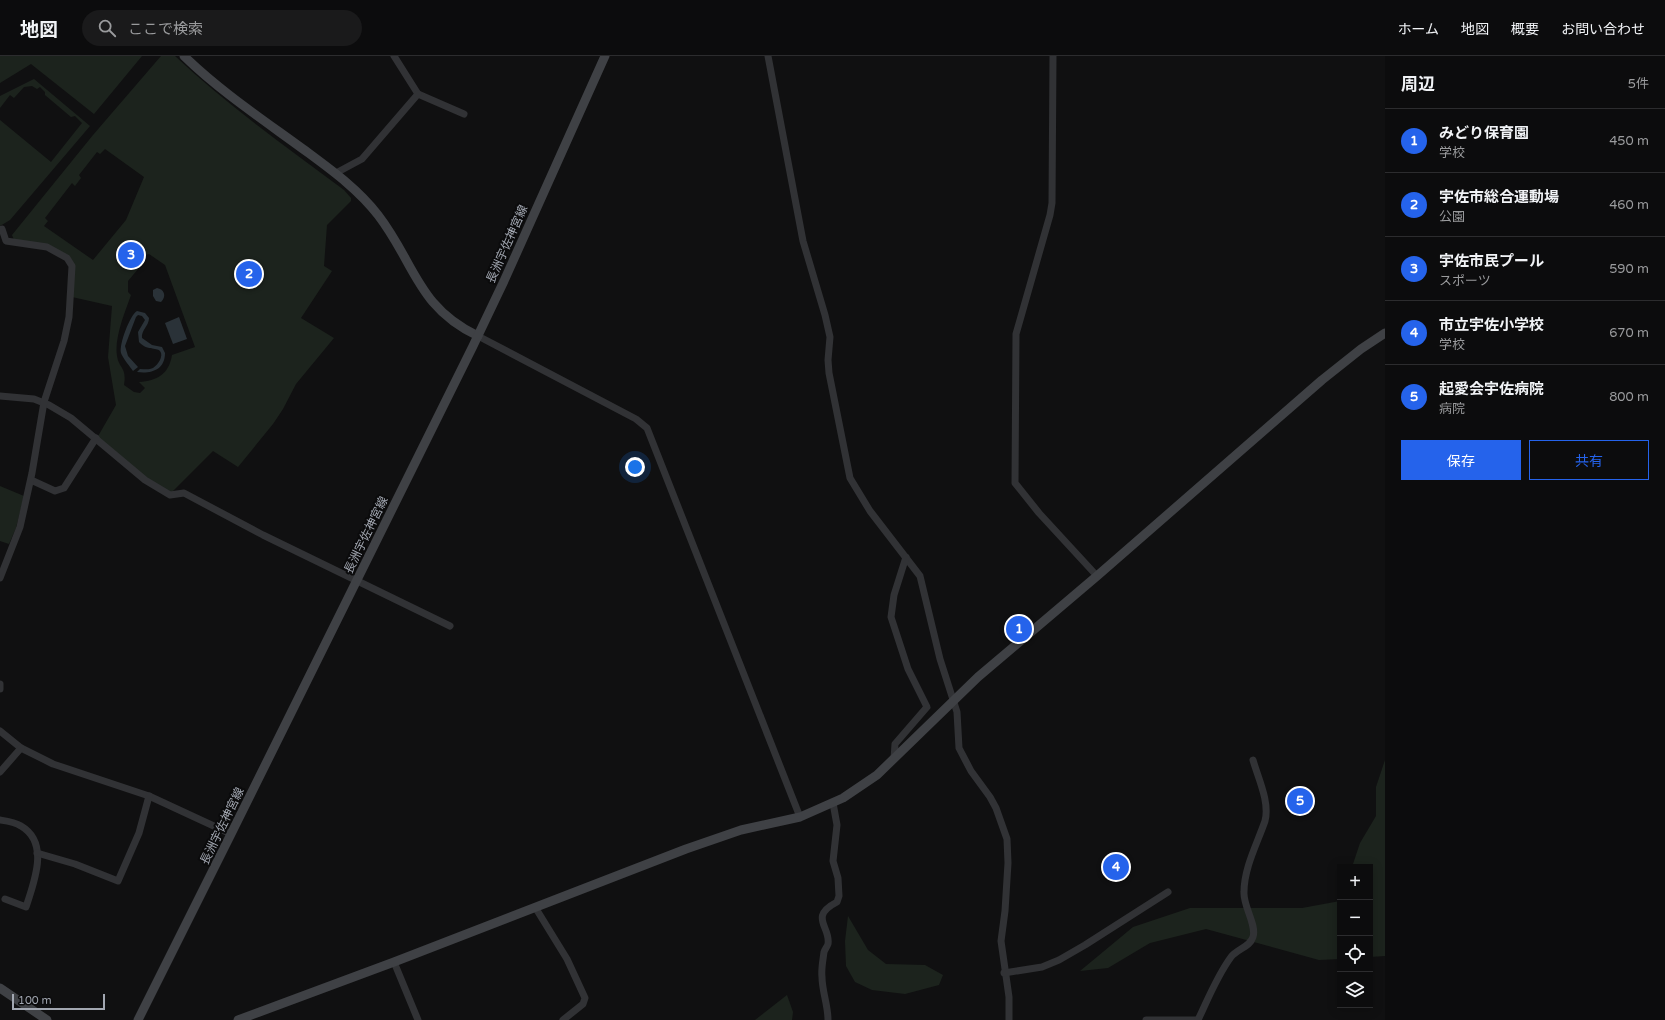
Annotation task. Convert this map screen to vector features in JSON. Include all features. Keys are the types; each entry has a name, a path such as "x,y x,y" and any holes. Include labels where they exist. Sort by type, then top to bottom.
{"street":[{"path":"184,56 220,88 336,173 355,190 378,215 387,228 419,284 433,304 456,325 636,419 646,428 800,817"},
{"path":"394,56 418,94 464,114"},
{"name":"長洲宇佐神宮線","path":"138,1020 232,834 478,336 605,56"},
{"path":"768,56 803,241 830,337 828,360 829,373 850,478 870,511 917,570 922,581 939,655 957,712 959,748 971,772 993,803 1007,839 1008,863 1005,911 1001,941 1004,973 1009,997 1008,1020"},
{"path":"1053,56 1052,203 1050,215 1016,334 1015,483 1039,513 1097,576"},
{"path":"336,173 362,159 418,94"},
{"path":"0,578 20,527 31,480 44,402 67,327 71,264 67,258 47,247 6,241 2,230"},
{"path":"238,1020 394,962 626,870 720,837 800,817 833,803 866,784 1005,653 1097,576 1322,380 1361,349 1385,333"},
{"path":"0,396 29,398 44,402 71,418 150,484 170,495 184,493 263,535 450,626"},
{"path":"31,480 56,491 64,488 96,438"},
{"path":"894,759 895,744 927,707 905,661 891,617 894,595 906,557"},
{"path":"0,684 0,689"},
{"path":"0,731 21,748 54,764 149,796 232,834"},
{"path":"0,772 21,748"},
{"path":"1146,1020 1197,1020 1221,973 1231,957 1249,944 1253,937 1253,930 1244,900 1244,890 1247,873 1265,821 1266,813 1253,760"},
{"path":"38,853 75,864 118,880 139,833 149,796"},
{"path":"828,1020 822,980 828,937 822,924 827,907 837,902 839,896 838,878 833,861 837,825 833,803"},
{"path":"0,820 20,825 28,831 33,838 38,853 35,877 26,906 5,899"},
{"path":"1004,973 1042,967 1059,960 1086,945 1168,892"},
{"path":"535,906 567,959 585,998 583,1004 563,1020"},
{"path":"394,962 418,1020"},
{"path":"0,988 47,1020"}],"shaded area":[{"path":"0,56 142,56 94,114 31,64 0,83"},
{"path":"161,56 175,56 236,109 344,190 351,198 351,201 327,225 324,266 332,271 301,318 334,338 296,384 273,424 238,467 213,451 172,492 157,487 97,438 116,405 108,357 112,306 72,297 68,256 14,240 12,235 93,135","holes":["105,149 144,177 126,220 93,260 44,226 48,221 45,218 72,183 75,186 81,178 79,175 97,152 100,154","149,254 165,265 195,347 172,355 165,372 157,378 139,382 145,388 140,393 134,392 124,385 124,371 118,360 116,349 121,325 131,295 128,292 128,281 138,269 134,266 142,256"]},
{"path":"34,79 90,126 10,220 0,226 0,120 51,162 82,123 75,116 71,117 45,95 45,92 40,87 37,89 32,86 24,87 14,98 10,95 0,108 0,96"},
{"path":"157,288 164,293 163,300 161,302 156,301 153,296 153,290"},
{"path":"137,311 145,313 149,318 142,338 152,345 162,347 165,353 163,363 156,370 137,372 140,369 153,368 157,365 161,358 160,351 145,347 139,342 138,332 145,320 142,316 138,315 136,317 125,346 128,356 138,367 133,371 121,353 126,330 131,318"},
{"path":"179,317 187,339 173,344 165,323"},
{"path":"0,486 24,496 16,528 9,544 0,541"},
{"path":"1385,760 1385,956 1373,957 1373,864 1353,864 1360,843 1376,816 1376,787"},
{"path":"1337,902 1337,959 1319,960 1206,929 1150,943 1108,968 1080,971 1133,927 1190,908 1302,908"},
{"path":"848,916 868,950 886,964 925,965 943,975 939,985 905,994 872,990 855,982 846,966 845,941"},
{"path":"787,995 793,1012 792,1020 755,1020"}],"place":[{"name":"宇佐市民プール","path":"131,255"},
{"name":"宇佐市総合運動場","path":"249,274"},
{"name":"みどり保育園","path":"1019,629"},
{"name":"起愛会宇佐病院","path":"1300,801"},
{"name":"市立宇佐小学校","path":"1116,867"}]}
